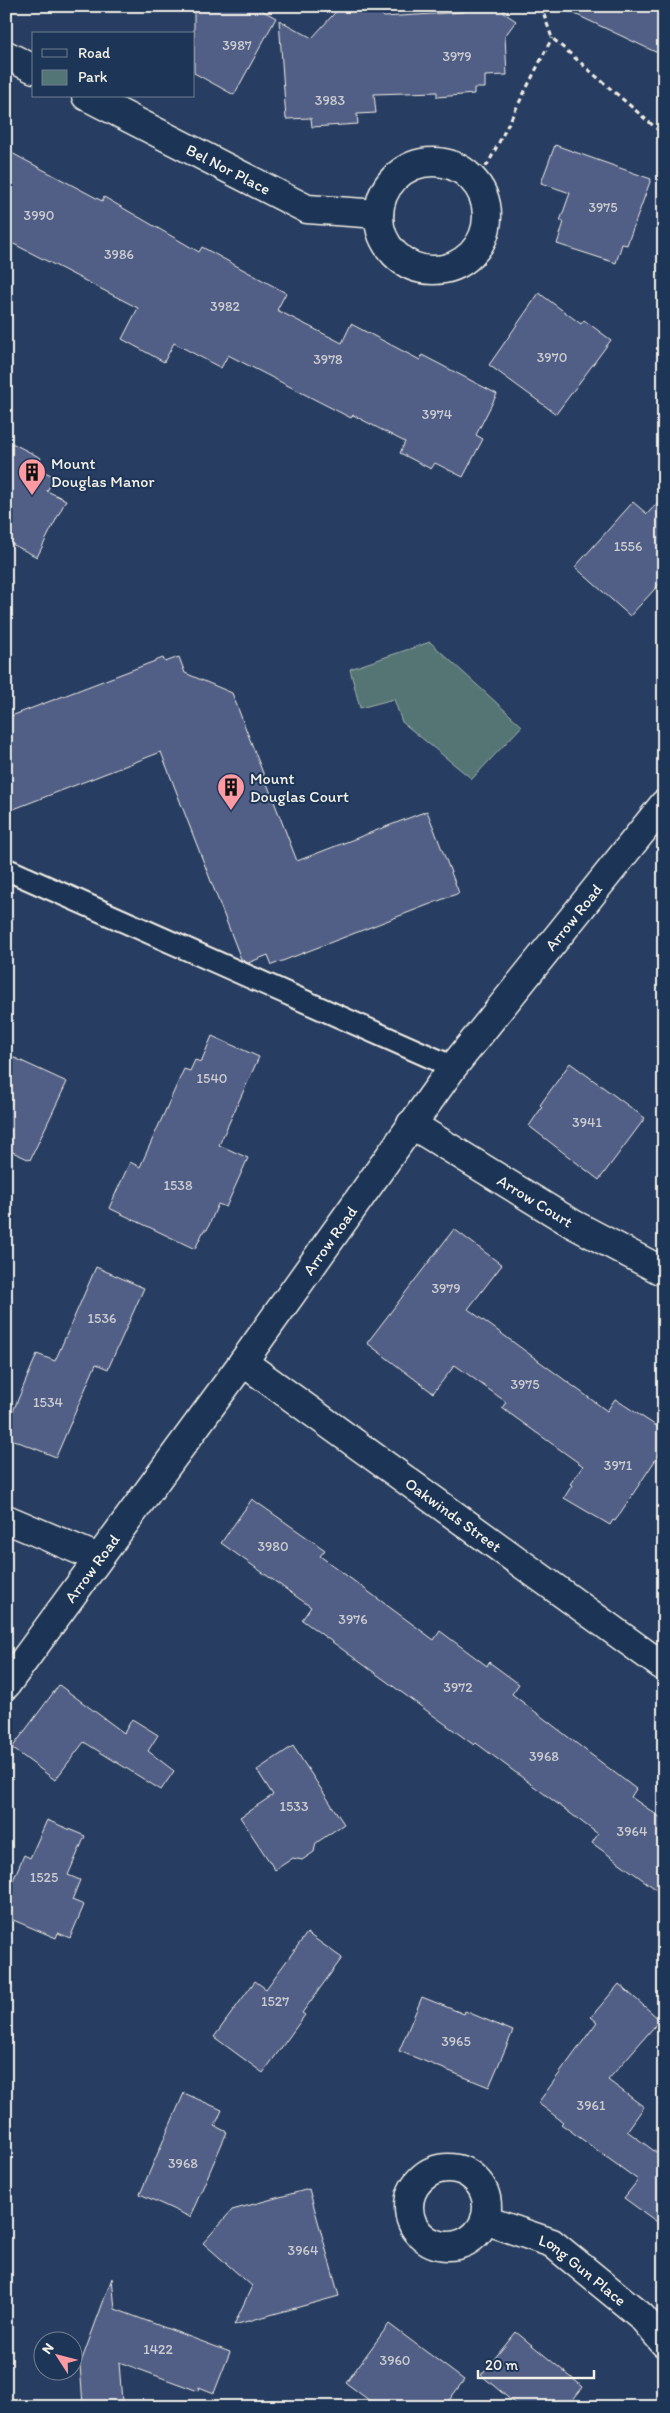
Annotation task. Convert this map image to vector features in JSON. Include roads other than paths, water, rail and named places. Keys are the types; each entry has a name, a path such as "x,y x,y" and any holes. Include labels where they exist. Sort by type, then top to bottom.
{"street":[{"path":"6,55 32,69"},
{"name":"Bel Nor Place","path":"90,98 307,209 379,214"},
{"path":"426,163 444,163 462,170 476,182 484,197 488,214 486,232 478,248 466,260 450,268 433,271 416,268 400,260 388,247 381,231 379,214 383,195 393,180 408,168 426,163"},
{"name":"Arrow Road","path":"6,1685 243,1362 453,1067 664,804"},
{"name":"Arrow Court","path":"411,1124 573,1224 664,1272"},
{"name":"Oakwinds Street","path":"243,1362 664,1667"},
{"path":"6,1519 98,1558"},
{"name":"Long Gun Place","path":"485,2220 552,2243 641,2316 664,2343"}],"lane":[{"path":"6,869 453,1067"}],"place":[{"name":"Mount Douglas Manor","path":"32,496"},
{"name":"Mount Douglas Court","path":"231,811"}]}
